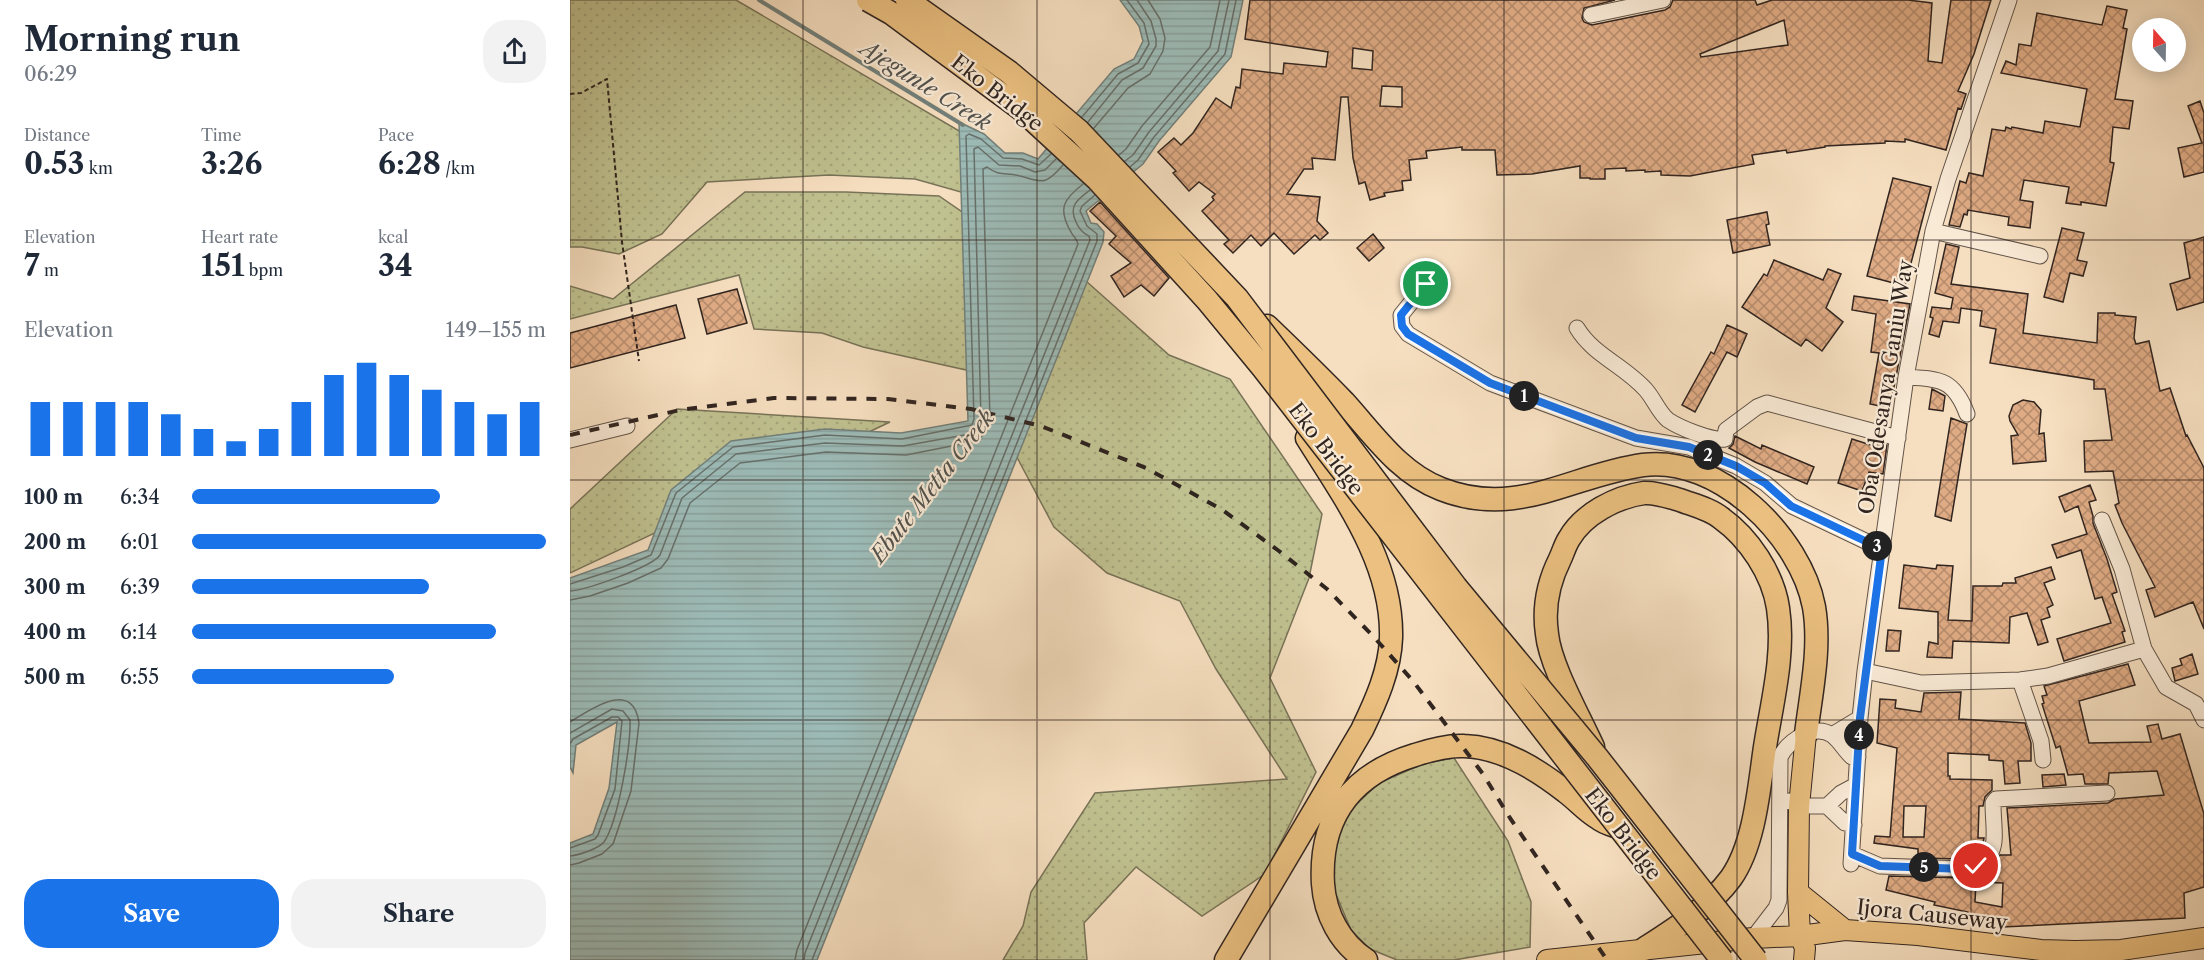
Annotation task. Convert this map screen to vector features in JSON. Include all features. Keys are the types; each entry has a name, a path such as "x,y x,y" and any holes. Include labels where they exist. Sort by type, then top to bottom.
{"highway":[{"name":"Eko Bridge","path":"868,0 900,20 1021,109 1098,180 1193,284 1263,368 1722,960"},
{"name":"Eko Bridge","path":"907,0 1009,72 1079,131 1237,298 1456,587 1754,949"},
{"path":"1237,298 1343,402 1397,461 1439,489 1465,497 1517,499 1646,465 1668,466 1698,472 1722,483 1744,498 1764,516 1795,558 1814,607 1815,663 1806,734"},
{"path":"1228,958 1362,729 1377,699 1386,669 1391,640 1390,609 1384,581 1373,550 1356,517 1263,368"},
{"path":"1597,757 1553,658 1547,636 1545,608 1550,579 1570,537 1587,518 1605,506 1626,497 1646,493 1666,496 1721,517 1742,538 1758,559 1769,579 1778,606 1780,634 1778,665 1758,792 1743,856 1732,877 1714,898 1679,926 1644,949"},
{"path":"1366,960 1340,935 1329,915 1323,896 1324,842 1332,819 1345,800 1363,780 1386,765 1437,748 1462,745 1485,748 1514,759 1538,772 1567,792 1599,819 1618,828"}],"main road":[{"path":"1804,960 1805,948 1800,936 1798,892 1799,806 1806,734"},
{"path":"1798,892 1845,930"},
{"name":"Ijora Causeway","path":"1547,960 1685,946 1754,949 1800,936 1845,930 1918,934 2041,950 2075,951 2121,950 2204,938"}],"street":[{"path":"1591,15 1663,0"},
{"name":"Oba Odesanya Ganiu Way","path":"2009,0 1948,179 1933,231 1906,377 1865,672 1851,859 1880,866 1964,869 1976,866 1988,859 1993,852 1993,803 1996,799 2107,793"},
{"path":"1933,231 2040,256"},
{"path":"1426,284 1401,315 1402,326 1408,334 1490,383 1636,438 1689,447 1736,466 1765,483 1791,506 1882,549"},
{"path":"1576,328 1593,348 1634,377 1666,418 1677,425 1715,439 1725,439 1726,430 1757,407 1767,403 1898,438"},
{"path":"1906,377 1937,379 1952,386 1961,398 1967,414"},
{"path":"570,440 627,426"},
{"path":"2102,520 2122,569 2144,649 2166,687 2196,704 2204,720"},
{"path":"1865,672 1921,683 2020,680 2048,676 2144,649"},
{"path":"2020,680 2041,741 2043,760"},
{"path":"1832,735 1860,718"},
{"path":"1754,949 1779,900 1780,757 1791,742 1806,734 1819,732 1832,735 1852,757 1858,757"},
{"path":"1827,806 1835,797 1856,785"},
{"path":"1781,797 1799,806 1827,806 1845,824 1854,825"}],"path":[{"path":"570,94 581,93 607,79 622,242 639,361"}],"green space":[{"path":"570,0 736,0 961,132 975,196 915,179 829,175 707,182 662,234 619,254 570,247"},
{"path":"745,192 846,192 939,196 965,214 975,372 863,347 822,333 754,329 739,275 570,319 570,286 613,299"},
{"path":"1086,281 1169,355 1230,379 1322,514 1309,578 1270,678 1316,772 1265,874 1202,916 1136,867 1084,923 1087,960 1003,960 1023,926 1031,892 1095,793 1287,779 1216,669 1180,601 1107,573 1054,527 1012,448"},
{"path":"677,409 890,422 570,573 570,509"},
{"path":"1454,758 1508,841 1531,902 1530,947 1454,960 1397,960 1370,949 1351,930 1335,892 1331,874 1335,844 1346,814 1379,783 1425,763"}],"water":[{"name":"Ebute Metta Creek","path":"1120,0 1243,0 1231,57 1159,141 1143,164 1086,211 1091,223 1097,224 1104,232 1103,242 817,960 570,960 570,843 593,834 609,788 617,722 576,745 573,773 570,767 570,578 648,550 671,490 731,441 825,429 901,433 968,421 959,122 984,134 1005,153 1023,153 1038,159 1114,69 1134,59 1143,41 1139,26"}],"building":[{"path":"1250,0 1615,0 1584,8 1582,18 1584,22 1592,25 1665,10 1670,7 1673,0 1755,0 1757,5 1772,0 1908,0 1932,3 1928,61 1942,63 1951,0 1991,0 1974,54 1958,91 1966,94 1961,109 1958,108 1946,150 1905,139 1905,142 1885,141 1885,143 1825,146 1787,153 1786,150 1752,155 1754,164 1690,176 1661,175 1661,171 1626,171 1626,168 1605,169 1605,179 1590,179 1580,178 1580,166 1532,174 1497,175 1495,150 1462,150 1462,147 1426,151 1427,158 1409,160 1411,180 1402,181 1403,190 1384,193 1385,196 1370,200 1365,182 1359,184 1353,158 1348,97 1341,97 1335,160 1312,158 1313,169 1304,169 1287,194 1320,197 1317,221 1328,233 1320,240 1315,235 1294,254 1274,233 1261,246 1251,235 1233,253 1224,244 1229,240 1202,211 1214,200 1212,197 1215,194 1199,182 1189,191 1173,173 1176,171 1158,152 1174,138 1181,145 1193,133 1216,98 1231,108 1236,87 1240,88 1242,69 1283,74 1284,63 1326,67 1328,52 1245,39","holes":["1784,20 1788,45 1701,57 1700,54","1353,48 1373,51 1372,70 1352,68","1382,86 1402,87 1402,107 1380,106"]},
{"path":"2107,6 2127,10 2123,28 2127,29 2115,99 2133,101 2129,129 2113,127 2110,162 2114,163 2106,206 2081,202 2081,205 2066,203 2069,187 2024,180 2020,200 2033,202 2030,228 2008,225 2009,217 1968,210 1967,215 1964,214 1960,227 1949,225 1960,181 1966,183 1969,173 1983,176 1992,129 2005,131 2006,127 2011,129 2012,127 2043,133 2045,121 2080,127 2087,89 2001,73 2006,61 2016,65 2019,44 2031,46 2037,13 2102,25"},
{"path":"2200,101 2204,113 2204,172 2184,177 2178,148 2202,143 2188,106"},
{"path":"1893,178 1931,187 1905,286 1867,276"},
{"path":"1100,202 1169,278 1154,296 1141,285 1124,297 1111,276 1131,263 1109,244 1116,236 1090,211"},
{"path":"1767,212 1769,224 1766,225 1770,245 1733,253 1727,220"},
{"path":"2062,228 2084,233 2077,260 2087,262 2083,276 2070,273 2063,302 2044,297"},
{"path":"1373,234 1384,248 1369,261 1357,248"},
{"path":"2204,237 2204,302 2177,310 2170,284 2190,278 2184,243"},
{"path":"1946,244 1959,247 1951,284 2028,294 2023,333 2097,343 2098,313 2136,317 2134,338 2136,344 2149,341 2160,391 2170,388 2186,436 2204,468 2204,629 2193,602 2155,617 2146,590 2155,587 2115,505 2119,503 2113,471 2085,472 2084,441 2112,440 2105,389 2094,389 2094,380 1990,363 1996,329 1980,326 1982,311 1961,308 1959,323 1943,321 1939,337 1929,334 1933,318 1930,317 1932,307 1951,309 1953,298 1935,293"},
{"path":"1774,260 1823,280 1828,269 1841,274 1826,308 1843,322 1822,351 1806,339 1801,346 1742,307 1764,274 1767,276"},
{"path":"737,289 747,323 707,334 698,299"},
{"path":"1854,296 1910,304 1890,408 1870,404 1879,353 1871,352 1876,314 1852,310"},
{"path":"676,305 685,338 570,368 570,333"},
{"path":"1727,325 1747,334 1737,357 1727,352 1695,412 1682,405 1711,352 1714,354"},
{"path":"1932,389 1945,396 1943,411 1929,409"},
{"path":"2023,400 2034,402 2041,410 2039,434 2044,433 2046,461 2013,464 2011,436 2018,435 2009,416 2013,405"},
{"path":"1951,418 1967,424 1951,521 1935,516"},
{"path":"1735,436 1761,449 1762,445 1814,467 1807,484 1755,462 1729,448"},
{"path":"1852,439 1877,447 1878,443 1887,445 1883,474 1869,472 1862,491 1838,483"},
{"path":"2090,485 2096,500 2089,502 2093,523 2117,592 2112,594 2125,631 2122,632 2125,642 2064,661 2057,639 2111,623 2102,597 2095,599 2081,550 2057,558 2052,545 2087,534 2078,506 2065,512 2059,497"},
{"path":"1904,565 1936,569 1937,565 1953,566 1948,620 1972,621 1973,586 2002,586 2003,583 2016,583 2015,578 2051,567 2055,579 2044,583 2053,605 2047,608 2050,617 2041,620 2048,642 2038,645 2027,613 2010,617 2009,643 1953,641 1952,658 1927,657 1929,642 1938,644 1938,612 1899,608"},
{"path":"1888,630 1901,631 1899,651 1886,651"},
{"path":"2192,654 2198,674 2175,681 2172,668 2182,665 2180,659"},
{"path":"2128,664 2135,685 2079,701 2089,743 2151,742 2147,726 2158,724 2162,739 2180,734 2204,814 2204,887 2184,893 2185,918 2003,927 2003,921 1934,905 1935,902 1886,890 1889,876 1966,878 1990,868 2000,855 2011,855 2007,808 2108,803 2115,799 2164,795 2157,771 2109,773 2108,784 2085,784 2083,774 2068,775 2060,746 2056,748 2042,704 2044,703 2042,696 2047,695 2044,686","holes":["1976,882 2003,883 2002,907 1975,902"]},
{"path":"1961,692 1959,719 2025,723 2031,743 2031,761 2018,761 2020,783 2005,784 2003,761 1989,760 1989,755 1948,753 1950,779 1992,780 1992,790 1985,797 1983,806 1979,806 1978,838 1984,838 1982,848 1972,856 1962,859 1918,858 1918,849 1874,843 1875,836 1890,837 1897,748 1877,743 1880,699 1896,700 1895,708 1921,712 1924,693","holes":["1904,806 1926,806 1924,837 1903,837"]},
{"path":"2064,774 2066,785 2043,787 2042,775"}],"waterway":[{"name":"Ajegunle Creek","path":"759,0 963,125"}],"railway":[{"path":"570,435 680,410 774,398 888,399 971,409 1041,426 1146,468 1221,509 1279,551 1327,589 1373,636 1413,681 1483,774 1510,818 1607,960"}],"route":[{"path":"1426,284 1401,315 1402,326 1408,334 1490,383 1636,438 1689,447 1736,466 1765,483 1791,506 1882,549 1860,718 1852,854 1880,866 1964,869 1976,866"}]}
